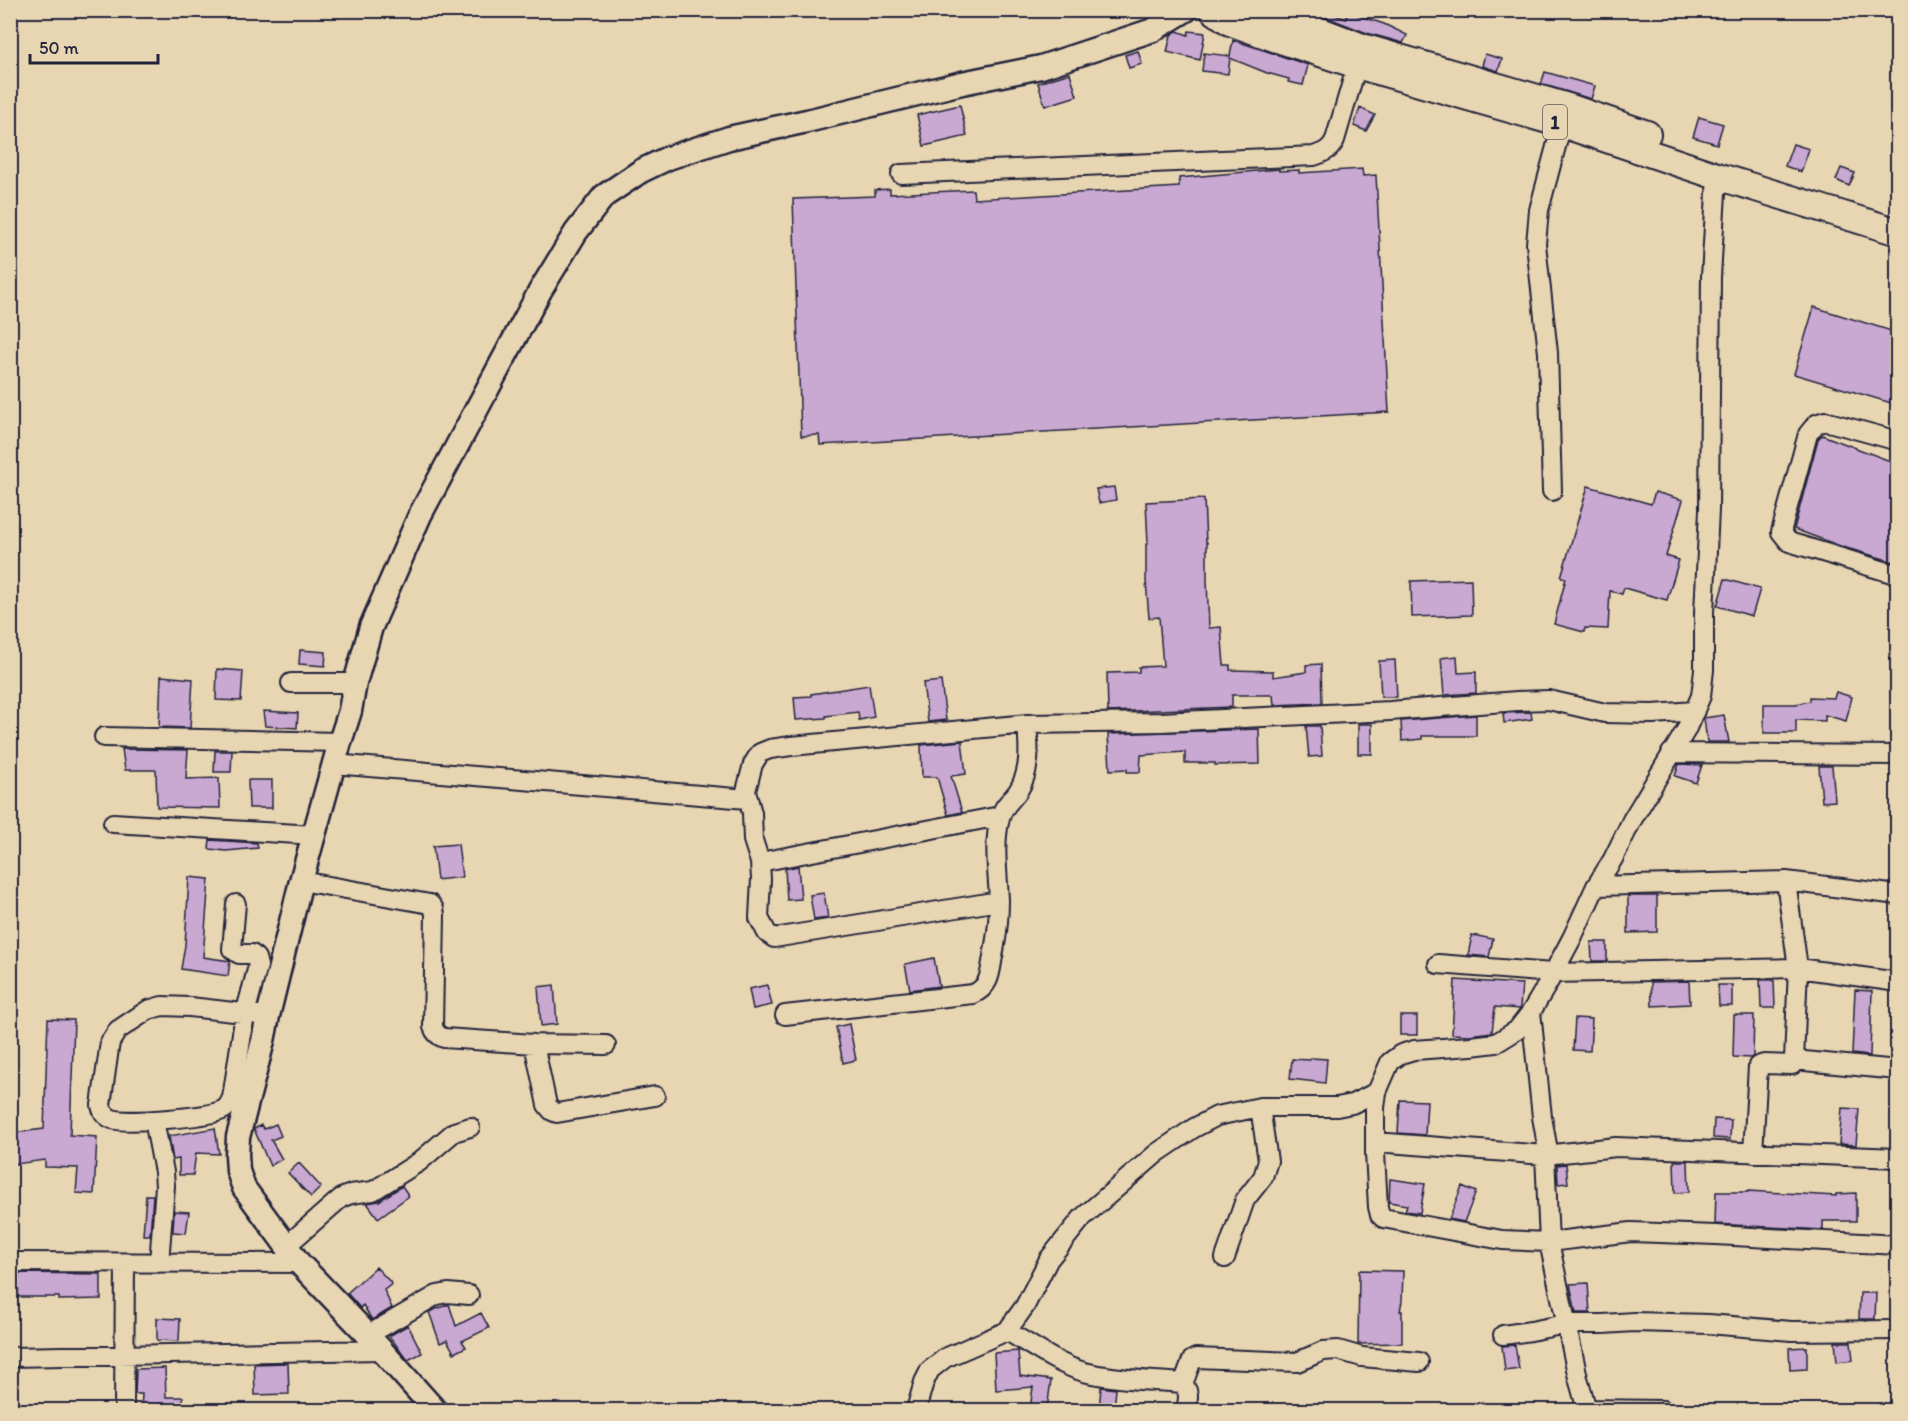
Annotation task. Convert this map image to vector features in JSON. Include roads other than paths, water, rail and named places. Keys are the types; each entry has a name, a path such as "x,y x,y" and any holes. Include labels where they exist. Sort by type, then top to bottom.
{"highway":[{"name":"1","path":"1213,10 1239,25 1357,65 1562,124 1717,176 1898,232"},
{"name":"1","path":"1265,10 1362,47 1568,106 1722,161 1898,214"}],"main road":[{"path":"435,1410 292,1254 244,1188 238,1171 238,1137 263,1041 256,1015 315,835 371,627 420,515 540,291 576,231 604,196 640,171 659,162 729,138 962,83 1041,67 1153,30 1186,10"}],"street":[{"path":"901,174 1314,156 1332,147 1357,65"},
{"path":"1552,491 1548,353 1536,244 1539,210 1562,124"},
{"path":"1717,176 1711,277 1709,510 1704,670 1701,696 1686,730 1596,886 1553,973 1531,1012 1517,1030 1496,1043 1472,1047 1414,1050 1401,1054 1390,1062 1377,1092 1375,1108 1378,1207 1383,1218 1502,1240 1549,1242 1631,1232 1898,1245"},
{"path":"1898,441 1825,421 1816,424 1808,434 1781,532 1789,542 1898,575"},
{"path":"291,683 355,684"},
{"path":"999,901 774,938 767,933 759,918 760,862 753,840 752,813 746,791 755,759 760,753 770,749 791,746 1027,724 1161,722 1390,711 1549,700 1605,713 1653,714 1695,711"},
{"path":"785,1015 935,999 974,994 983,990 988,982 995,943 999,901 997,847 1000,816 1025,776 1028,762 1027,724"},
{"path":"104,737 340,742"},
{"path":"1671,753 1898,755"},
{"path":"334,764 747,799"},
{"path":"760,862 1000,816"},
{"path":"113,823 315,835"},
{"path":"1596,886 1786,881 1898,895"},
{"path":"1753,1153 1758,1066 1764,1064 1792,1065 1794,1060 1798,968 1786,881"},
{"path":"301,882 430,904 435,915 433,1027 435,1032 444,1038 534,1044 606,1045"},
{"path":"236,904 232,950 239,954 252,954 258,966 256,1015 232,1098 226,1108 202,1116 154,1120 116,1120 102,1110 100,1105 110,1042 118,1030 148,1010 162,1006 190,1006 256,1015"},
{"path":"1438,964 1553,973 1798,968 1898,982"},
{"path":"1531,1012 1546,1145 1549,1242 1586,1409 1663,1410"},
{"path":"534,1044 547,1105 552,1111 557,1113 655,1096"},
{"path":"1794,1060 1898,1070"},
{"path":"916,1410 930,1370 945,1358 1007,1331 1025,1305 1049,1259 1083,1217 1157,1153 1194,1128 1217,1116 1260,1107 1337,1107 1352,1104 1377,1092"},
{"path":"1225,1258 1245,1200 1263,1177 1268,1161 1260,1107"},
{"path":"154,1120 165,1186 159,1263"},
{"path":"10,1262 159,1263 292,1254 341,1198 373,1191 419,1162 454,1132 470,1127"},
{"path":"1375,1142 1545,1155 1616,1147 1898,1158"},
{"path":"124,1410 125,1263"},
{"path":"10,1357 124,1355 375,1343 437,1295 448,1293 469,1295"},
{"path":"1503,1335 1532,1332 1566,1324 1634,1322 1709,1324 1791,1331 1898,1330"},
{"path":"1007,1331 1059,1361 1083,1371 1110,1377 1183,1384"},
{"path":"1183,1384 1192,1360 1196,1358 1298,1362 1323,1351 1338,1350 1362,1357 1419,1362"},
{"path":"1183,1384 1188,1392 1186,1410"}]}
